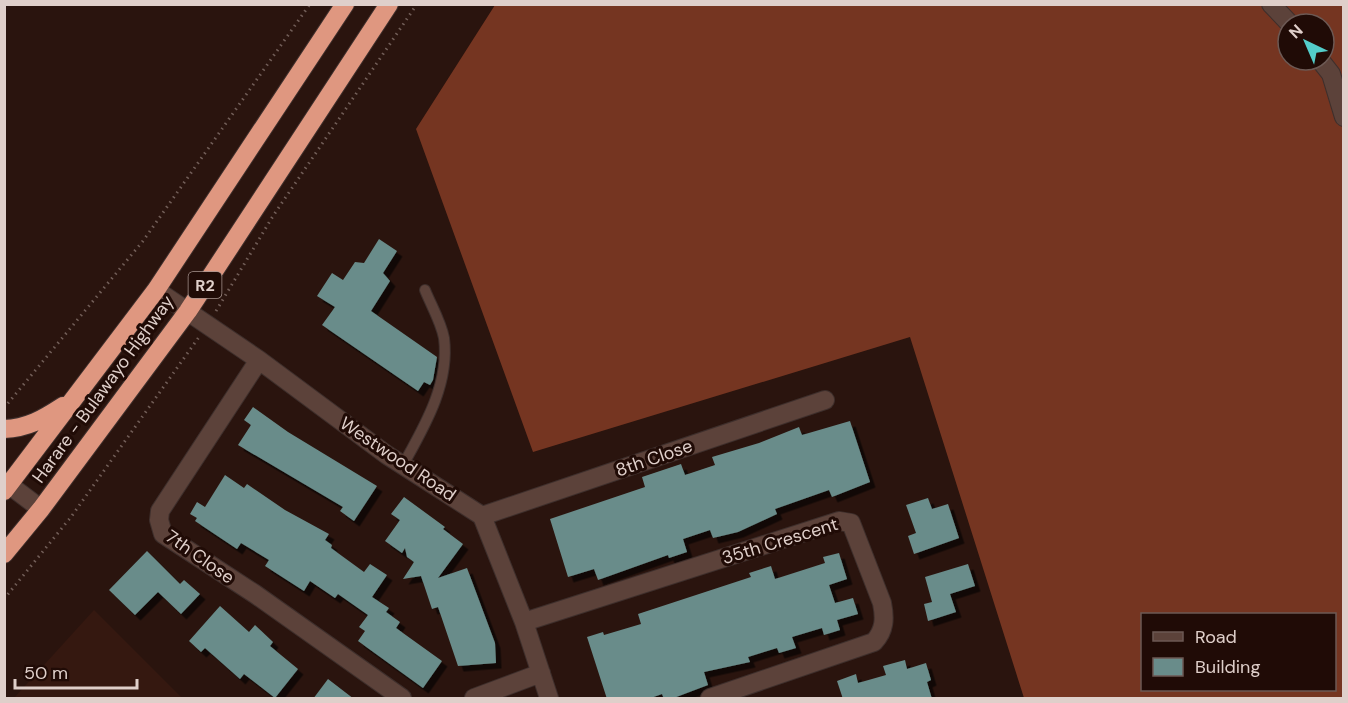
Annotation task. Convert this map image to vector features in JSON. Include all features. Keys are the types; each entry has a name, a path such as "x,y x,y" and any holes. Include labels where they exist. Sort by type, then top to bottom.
{"highway":[{"name":"Harare - Bulawayo Highway","path":"6,486 156,290 345,4"},
{"name":"Harare - Bulawayo Highway","path":"4,554 41,509 188,311 389,4"},
{"path":"4,429 23,428 43,419 76,396"}],"street":[{"path":"1332,72 1344,117"},
{"name":"Westwood Road","path":"156,290 259,360 403,465 482,516"},
{"name":"7th Close","path":"259,360 160,511 159,527 163,534 333,648 402,699"},
{"name":"8th Close","path":"482,516 825,400"},
{"path":"6,486 41,509"},
{"path":"482,516 525,622 549,699"},
{"name":"35th Crescent","path":"525,622 840,521 851,523 882,603 884,614 881,634 874,642 710,699"},
{"path":"474,699 541,673"}],"lane":[{"path":"403,465 428,420 442,379 444,338 425,290"}],"path":[{"path":"4,408 142,241 310,4"},
{"path":"4,599 71,517 208,324 273,216 417,4"}],"shaded area":[{"path":"495,5 1343,5 1343,698 1024,698 910,337 533,452 416,129"},
{"path":"94,610 182,698 14,698"}],"building":[{"path":"379,239 397,251 383,273 390,281 371,311 437,357 433,380 430,385 424,382 418,391 322,325 335,307 317,296 332,273 343,280 355,262 364,263"},
{"path":"253,407 288,432 377,486 354,521 340,511 343,507 238,445 251,425 244,420"},
{"path":"850,421 870,482 832,497 829,490 775,509 777,514 738,532 713,538 710,530 683,539 687,552 669,558 668,555 598,580 594,569 568,577 550,519 645,487 642,477 681,464 685,475 715,465 712,457 759,443 799,427 802,435"},
{"path":"225,475 244,488 247,484 285,510 329,534 325,540 332,545 331,548 364,572 370,564 387,575 372,597 389,608 386,612 400,622 396,628 442,661 423,688 358,641 365,631 359,627 368,615 338,594 335,598 310,581 304,591 265,566 269,560 241,543 237,549 195,521 197,518 190,514 197,502 205,507"},
{"path":"404,497 445,527 443,529 463,544 438,578 467,568 495,643 496,663 458,666 438,607 432,609 421,576 403,579 414,562 407,557 405,548 402,553 385,541 400,520 391,514"},
{"path":"928,498 932,509 948,504 959,538 914,554 908,536 916,533 906,505"},
{"path":"147,551 180,584 184,580 200,594 181,614 158,592 135,615 109,590"},
{"path":"839,553 847,579 829,585 835,603 853,598 858,614 837,620 840,630 824,635 822,628 792,637 796,648 779,653 777,648 748,657 750,662 704,672 708,685 671,699 664,699 662,694 648,699 607,699 587,637 603,632 604,635 641,624 638,614 751,577 749,573 771,566 775,579 825,563 823,557"},
{"path":"968,564 975,586 950,594 956,612 928,621 924,604 932,602 925,577"},
{"path":"220,606 249,632 255,625 273,642 270,646 298,669 275,698 244,674 240,679 205,648 201,652 189,641"},
{"path":"905,660 907,669 926,663 931,680 927,682 932,699 843,699 837,681 856,674 858,683 886,675 883,666"},
{"path":"328,679 354,699 313,699"}]}
